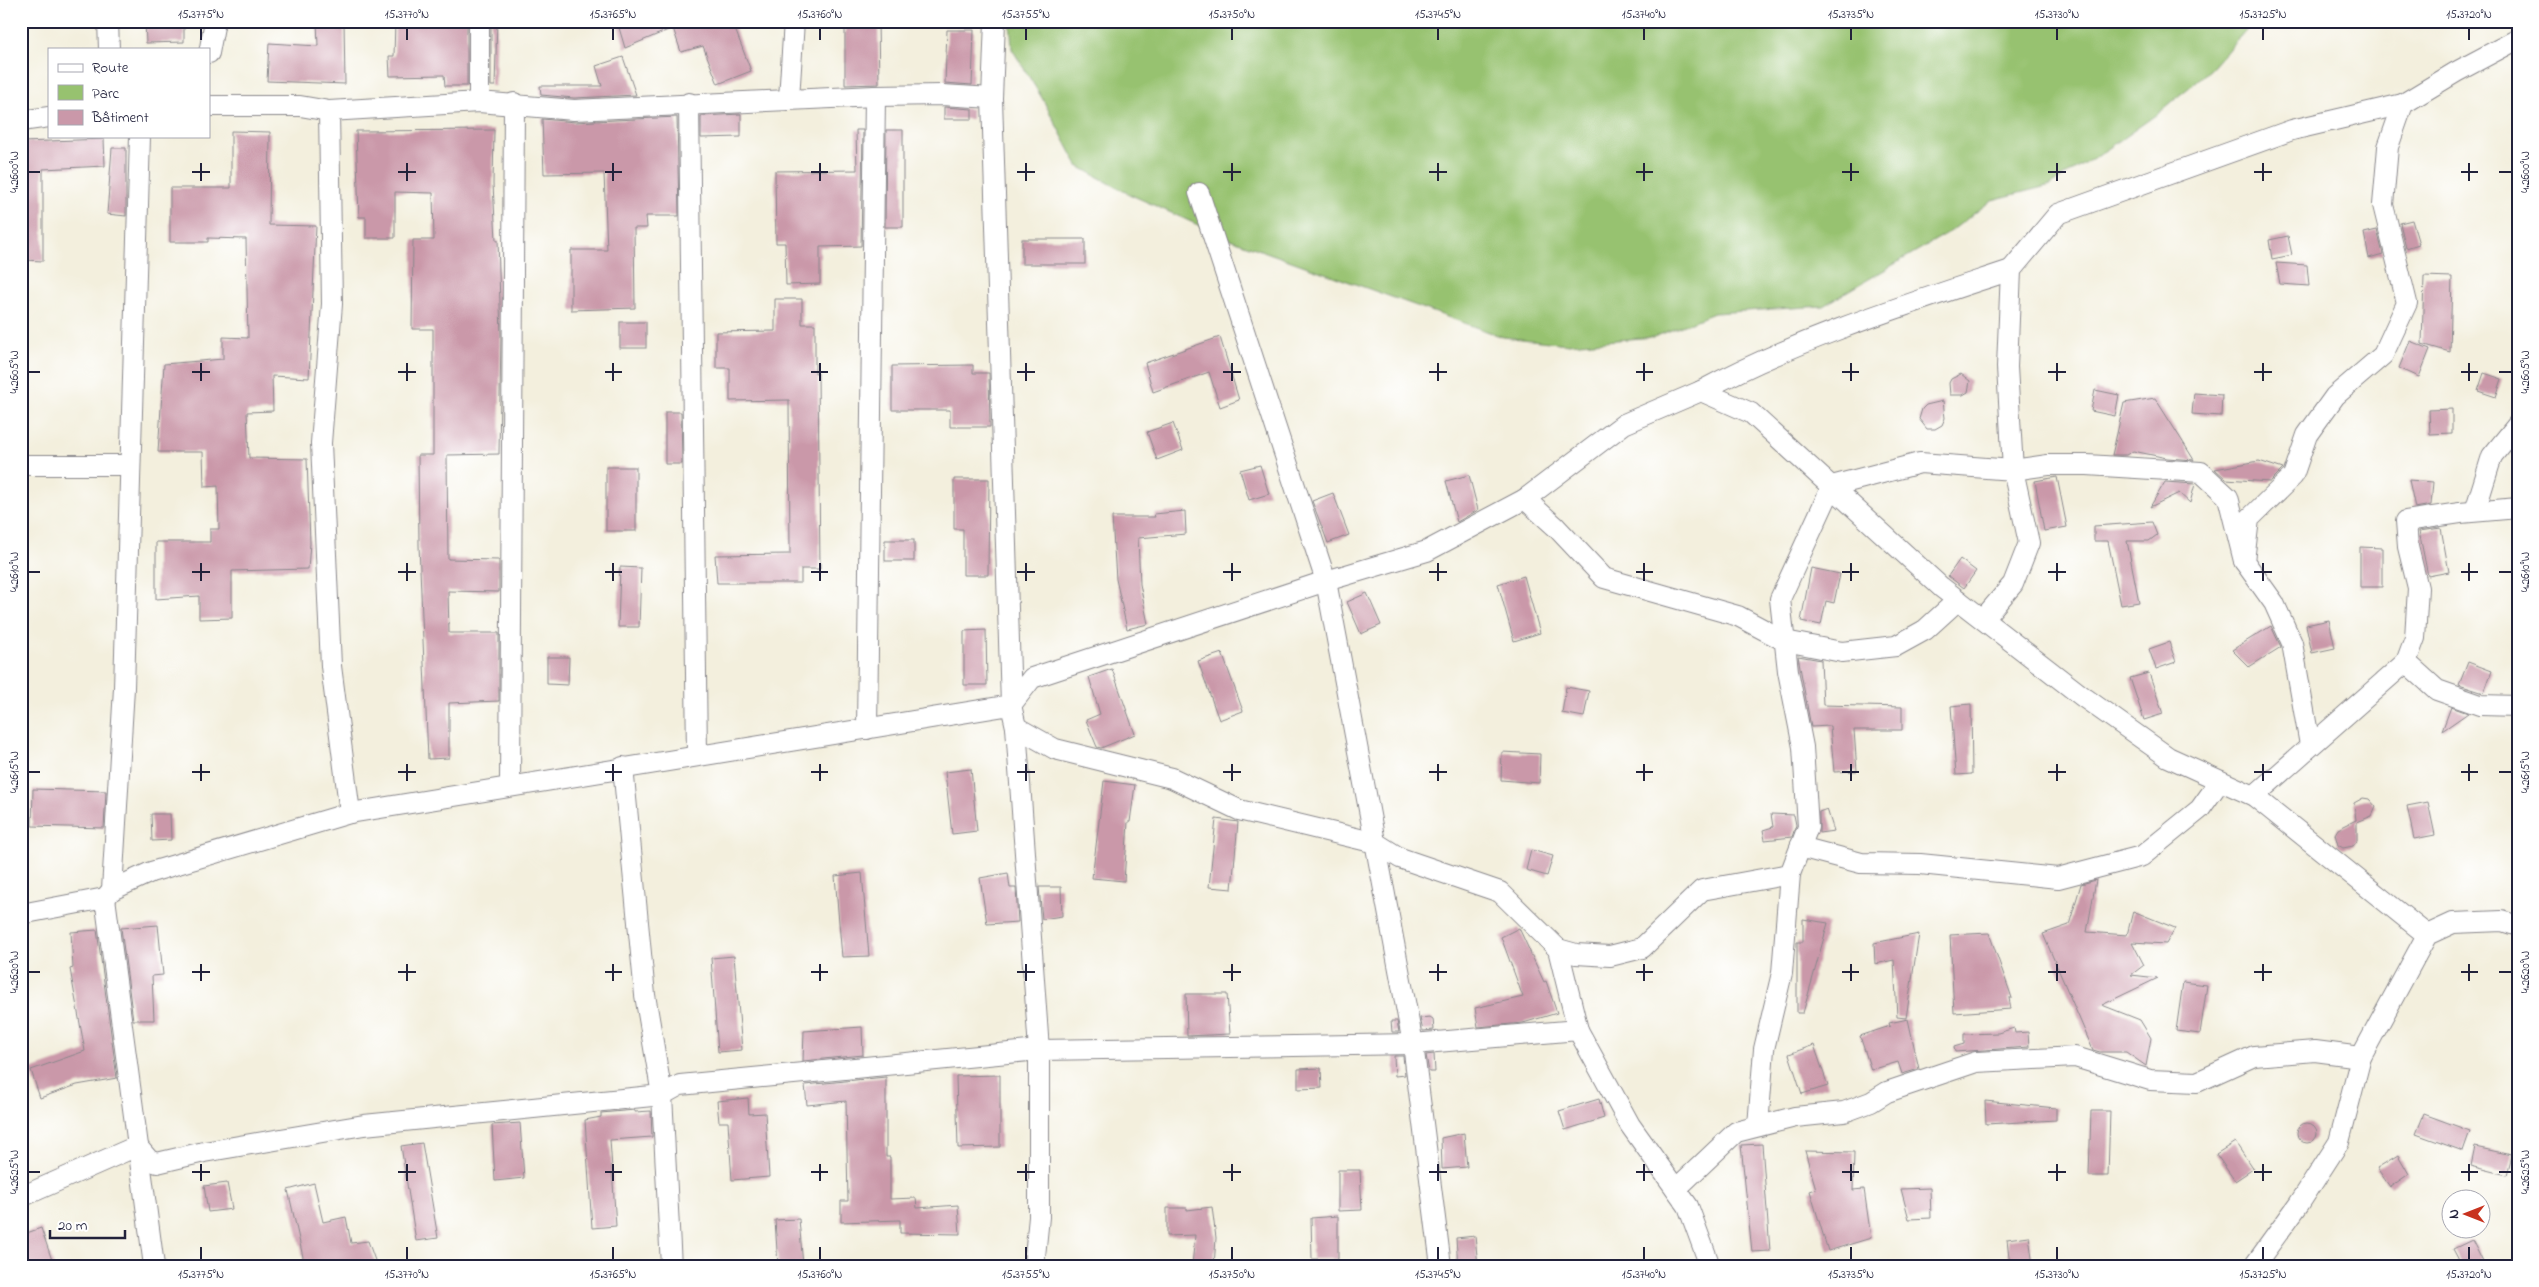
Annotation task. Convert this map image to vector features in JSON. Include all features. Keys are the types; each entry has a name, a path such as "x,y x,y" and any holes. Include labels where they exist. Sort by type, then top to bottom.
{"street":[{"path":"108,21 109,48"},
{"path":"210,48 215,21"},
{"path":"479,21 479,102"},
{"path":"789,99 794,21"},
{"path":"995,21 992,98 1011,705 1016,727 1038,1050 1039,1217 1034,1266"},
{"path":"21,914 109,894 151,872 350,813 1011,705 1032,678 1326,581 1427,551 1525,499 1624,424 1701,391 1743,368 1865,319 2011,270 2058,214 2292,130 2403,104 2518,39"},
{"path":"210,106 300,106 329,111 479,102 514,103 574,110 689,103 875,96 942,95 992,98"},
{"path":"867,729 875,96"},
{"path":"510,786 514,103"},
{"path":"689,103 698,755"},
{"path":"2244,561 2250,519 2293,476 2307,434 2335,396 2383,355 2407,303 2383,205 2388,147 2403,104"},
{"path":"329,111 332,304 321,443 331,666 350,813"},
{"path":"21,120 48,117"},
{"path":"140,138 124,688 109,894 137,1146 143,1175 154,1266"},
{"path":"1199,193 1326,581 1414,1044 1441,1266"},
{"path":"1983,619 2013,584 2029,543 2013,470 2006,366 2011,270"},
{"path":"1701,391 1751,413 1958,600 2082,696 2168,757 2254,796 2427,935"},
{"path":"2476,511 2492,456 2518,424"},
{"path":"1832,486 1920,463 2013,470 2048,465 2087,465 2201,472 2228,497 2244,561 2274,603 2292,643 2310,746"},
{"path":"21,465 130,465"},
{"path":"1758,1126 1764,1049 1782,973 1790,874 1808,827 1803,747 1788,672 1780,599 1832,486"},
{"path":"1525,499 1556,527 1604,578 1738,616 1785,641 1842,652 1896,646 1925,630 1958,600"},
{"path":"2254,796 2406,662 2415,638 2418,588 2408,547 2406,521 2476,511 2518,508"},
{"path":"2406,662 2437,690 2480,705 2518,706"},
{"path":"1016,727 1055,749 1172,778 1239,810 1376,843 1400,858 1500,892 1558,949 1576,954 1610,956 1642,948 1702,890 1790,874"},
{"path":"623,767 645,995 662,1095 671,1266"},
{"path":"1800,847 1860,863 1920,864 2058,878 2142,856 2200,810 2220,781"},
{"path":"2254,1266 2339,1142 2361,1057 2427,935 2453,923 2502,921 2518,926"},
{"path":"1558,949 1578,1030 1630,1125 1688,1206 1710,1266"},
{"path":"137,1146 148,1160 157,1163 204,1152 364,1125 662,1095 680,1085 1038,1050 1414,1044 1578,1030"},
{"path":"1676,1189 1736,1132 1795,1117 1844,1112 1871,1102 1900,1086 1976,1062 2075,1057 2150,1080 2197,1082 2254,1056 2315,1051 2361,1057"},
{"path":"21,1197 137,1146"}],"green space":[{"path":"1010,21 2254,21 2211,69 2160,112 2109,148 2051,185 1992,200 1951,231 1823,306 1714,313 1654,337 1568,344 1503,337 1227,238 1129,194 1078,166 1042,98 1012,49"}],"building":[{"path":"145,21 184,21 184,42 146,43"},
{"path":"317,21 344,21 345,84 267,81 269,43 318,46"},
{"path":"395,21 467,21 467,86 445,86 444,75 390,76 389,56 394,56"},
{"path":"491,21 497,21 495,86 491,86"},
{"path":"617,21 732,21 751,71 718,84 703,46 681,52 673,28 625,48"},
{"path":"845,21 878,21 879,84 845,85"},
{"path":"947,30 974,30 972,85 945,83"},
{"path":"623,57 636,95 574,98 541,95 540,86 602,86 596,66"},
{"path":"944,107 972,109 972,119 944,119"},
{"path":"741,114 741,137 701,138 701,116"},
{"path":"677,117 679,216 646,216 647,228 634,228 635,308 571,310 571,250 607,250 604,173 544,174 542,119 575,122"},
{"path":"494,130 493,184 496,240 498,240 501,336 499,454 447,455 448,559 499,560 499,592 448,591 449,633 499,633 499,701 449,703 449,758 428,759 419,545 418,455 433,455 433,329 412,329 413,240 434,240 433,193 395,192 395,238 366,238 366,217 359,217 356,131"},
{"path":"856,130 863,130 861,246 820,247 820,284 786,285 785,243 776,243 775,171 857,170"},
{"path":"886,130 903,130 903,227 885,227"},
{"path":"231,131 270,132 269,225 316,226 309,378 272,376 273,411 247,412 249,458 307,459 310,543 308,569 232,571 232,618 199,619 199,596 156,599 156,542 210,542 210,529 219,529 218,486 204,487 203,452 158,452 164,364 223,359 223,337 248,338 246,239 208,238 208,242 170,242 170,188 231,188"},
{"path":"104,139 105,166 43,169 43,261 23,260 22,142"},
{"path":"112,148 126,148 126,216 107,214"},
{"path":"2412,220 2419,244 2406,248 2400,223"},
{"path":"2377,230 2383,254 2369,258 2364,233"},
{"path":"2288,236 2292,255 2272,259 2269,240"},
{"path":"1022,239 1085,239 1085,264 1022,264"},
{"path":"2276,263 2307,265 2309,286 2280,284"},
{"path":"2424,276 2452,277 2450,352 2422,344"},
{"path":"775,299 802,299 802,324 815,324 815,373 818,373 820,569 801,569 801,583 717,583 715,555 790,554 789,400 730,401 730,368 716,368 716,332 775,331"},
{"path":"620,322 646,322 646,348 620,348"},
{"path":"1220,337 1239,400 1220,407 1209,372 1153,392 1145,363"},
{"path":"2410,341 2430,349 2419,377 2399,368"},
{"path":"973,365 973,373 989,373 990,427 950,427 950,410 892,410 892,366"},
{"path":"2484,373 2502,379 2496,397 2478,391"},
{"path":"1961,374 1970,381 1968,392 1963,395 1950,395 1949,383 1951,379"},
{"path":"2095,390 2119,395 2115,416 2091,411"},
{"path":"2194,393 2222,395 2221,416 2192,414"},
{"path":"2155,398 2194,460 2167,458 2133,451 2126,455 2112,455 2124,403"},
{"path":"1943,401 1945,418 1942,425 1935,429 1927,429 1919,419 1922,409 1926,405"},
{"path":"2452,409 2452,433 2430,434 2429,410"},
{"path":"665,412 681,412 682,464 665,464"},
{"path":"1173,423 1183,450 1157,460 1147,432"},
{"path":"2259,461 2283,469 2270,482 2226,479 2215,469"},
{"path":"1260,465 1269,494 1249,500 1240,470"},
{"path":"606,467 636,467 636,531 606,531"},
{"path":"1469,475 1478,510 1457,522 1446,481"},
{"path":"2057,477 2067,527 2044,531 2035,481"},
{"path":"954,479 989,479 988,575 963,575 963,529 954,529"},
{"path":"2409,480 2433,482 2431,505 2415,508"},
{"path":"2165,482 2195,484 2190,503 2179,493 2150,507"},
{"path":"1333,493 1349,535 1328,543 1312,501"},
{"path":"1185,511 1186,534 1138,538 1140,584 1148,624 1127,629 1116,579 1112,517 1155,517 1154,514"},
{"path":"2152,522 2157,535 2149,541 2127,541 2139,602 2121,605 2108,541 2094,541 2094,526"},
{"path":"2441,528 2449,572 2428,576 2419,531"},
{"path":"885,540 914,540 914,561 885,561"},
{"path":"2360,547 2382,548 2382,587 2360,587"},
{"path":"1960,559 1976,571 1964,588 1948,576"},
{"path":"620,567 641,568 639,627 618,627"},
{"path":"1811,568 1840,574 1834,603 1826,601 1821,625 1801,621"},
{"path":"1524,576 1540,633 1514,641 1498,584"},
{"path":"1367,593 1381,625 1361,634 1347,602"},
{"path":"2329,620 2335,648 2312,653 2306,625"},
{"path":"2271,626 2281,647 2249,667 2232,650"},
{"path":"986,630 987,685 964,685 964,631"},
{"path":"2169,642 2176,662 2156,669 2149,649"},
{"path":"1222,653 1243,711 1219,720 1198,661"},
{"path":"1798,656 1821,660 1823,705 1902,707 1902,730 1854,730 1857,771 1834,772 1830,726 1811,727"},
{"path":"547,657 569,657 568,685 547,684"},
{"path":"2468,662 2492,671 2484,693 2459,685"},
{"path":"1112,669 1135,734 1101,748 1097,747 1086,720 1100,714 1089,677"},
{"path":"2149,673 2163,714 2144,720 2130,678"},
{"path":"1566,687 1589,691 1584,717 1562,713"},
{"path":"1971,704 1972,774 1956,775 1951,706"},
{"path":"2451,707 2468,713 2442,731"},
{"path":"1502,752 1540,754 1539,783 1501,780"},
{"path":"971,769 977,831 952,834 945,772"},
{"path":"1104,781 1135,785 1130,822 1128,822 1124,881 1092,878"},
{"path":"33,789 106,791 104,828 32,826"},
{"path":"2363,798 2369,799 2376,807 2372,816 2357,822 2357,841 2353,846 2343,848 2338,845 2335,834 2338,829 2356,820 2354,803"},
{"path":"2428,802 2435,835 2414,839 2407,806"},
{"path":"1827,809 1834,831 1819,833 1819,812"},
{"path":"151,814 170,814 171,840 152,841"},
{"path":"1771,814 1794,815 1796,825 1792,837 1765,840 1763,830 1773,827"},
{"path":"1216,819 1238,822 1232,889 1209,887"},
{"path":"1531,850 1553,856 1547,876 1526,870"},
{"path":"862,873 869,956 842,957 835,876"},
{"path":"1008,873 1010,888 1016,888 1018,922 987,924 980,878"},
{"path":"2096,880 2087,932 2127,935 2133,911 2175,928 2166,944 2132,942 2144,965 2131,975 2158,978 2102,1005 2140,1020 2151,1038 2146,1066 2126,1052 2100,1052 2093,1050 2043,934 2069,925 2081,884"},
{"path":"1039,887 1061,887 1062,916 1042,919"},
{"path":"1803,919 1828,923 1803,1013 1797,1013 1797,942 1803,942"},
{"path":"158,925 163,975 152,976 154,1020 133,1020 121,928"},
{"path":"1519,928 1544,982 1546,981 1557,1013 1523,1023 1478,1027 1475,1008 1523,997 1501,937"},
{"path":"97,930 117,1078 77,1085 40,1098 31,1070 85,1051 70,969 73,968 71,932"},
{"path":"1989,933 2012,998 2009,998 2011,1009 1954,1013 1950,935"},
{"path":"1919,934 1906,1018 1897,1017 1894,960 1875,964 1874,943"},
{"path":"734,956 742,1050 718,1052 711,958"},
{"path":"2183,982 2207,985 2200,1034 2176,1031"},
{"path":"1186,994 1227,994 1230,1034 1187,1036"},
{"path":"1430,1017 1433,1019 1434,1030 1423,1031 1420,1018"},
{"path":"1908,1019 1919,1069 1902,1074 1898,1062 1871,1070 1860,1036 1890,1026 1889,1023"},
{"path":"1391,1021 1397,1021 1399,1032 1392,1032"},
{"path":"862,1027 863,1055 803,1061 804,1031"},
{"path":"2014,1028 2015,1033 2028,1032 2029,1047 1955,1052 1954,1047 1964,1044 1964,1034 1998,1033"},
{"path":"1814,1045 1828,1086 1802,1094 1789,1054"},
{"path":"1434,1054 1435,1072 1429,1072 1426,1055"},
{"path":"1394,1056 1403,1056 1405,1075 1395,1076"},
{"path":"1321,1068 1322,1088 1298,1089 1298,1069"},
{"path":"1000,1075 1000,1147 958,1148 956,1076"},
{"path":"886,1077 886,1157 890,1157 890,1199 916,1198 917,1208 958,1205 960,1234 900,1233 900,1220 841,1222 841,1201 848,1201 846,1101 807,1105 805,1085"},
{"path":"748,1098 749,1114 765,1113 769,1177 732,1180 728,1122 719,1122 717,1101"},
{"path":"1599,1099 1604,1118 1565,1130 1559,1111"},
{"path":"1985,1101 2056,1108 2056,1120 1986,1124"},
{"path":"635,1110 635,1112 651,1111 652,1137 610,1140 616,1226 592,1228 585,1120 601,1117 601,1113"},
{"path":"2091,1111 2110,1111 2108,1176 2089,1176"},
{"path":"2424,1114 2470,1131 2463,1151 2416,1134"},
{"path":"520,1123 524,1178 495,1181 492,1125"},
{"path":"2307,1123 2314,1126 2317,1133 2314,1140 2307,1143 2300,1140 2297,1133 2300,1126"},
{"path":"1464,1133 1467,1167 1442,1169 1441,1138"},
{"path":"2235,1142 2253,1169 2235,1181 2216,1154"},
{"path":"422,1143 438,1238 416,1241 401,1146"},
{"path":"1762,1144 1770,1251 1752,1252 1741,1145"},
{"path":"2475,1147 2512,1155 2507,1175 2471,1166"},
{"path":"1805,1151 1854,1152 1853,1190 1864,1189 1871,1238 1828,1251 1810,1191 1816,1189"},
{"path":"2398,1155 2409,1174 2390,1187 2377,1168"},
{"path":"1338,1170 1360,1170 1362,1210 1338,1211"},
{"path":"227,1183 232,1209 208,1212 204,1186"},
{"path":"314,1183 323,1222 346,1217 351,1243 368,1241 377,1266 305,1266 288,1190"},
{"path":"1930,1188 1931,1218 1909,1219 1901,1189"},
{"path":"1212,1207 1216,1238 1214,1266 1192,1266 1195,1235 1167,1236 1167,1208 1187,1208 1187,1210"},
{"path":"1338,1216 1338,1259 1312,1259 1311,1218"},
{"path":"799,1219 803,1266 778,1266 775,1220"},
{"path":"41,1228 54,1266 21,1266 21,1235"},
{"path":"1475,1236 1478,1266 1458,1266 1456,1238"},
{"path":"2029,1236 2033,1266 2010,1266 2007,1239"},
{"path":"2472,1240 2485,1266 2462,1266 2453,1249"}]}
